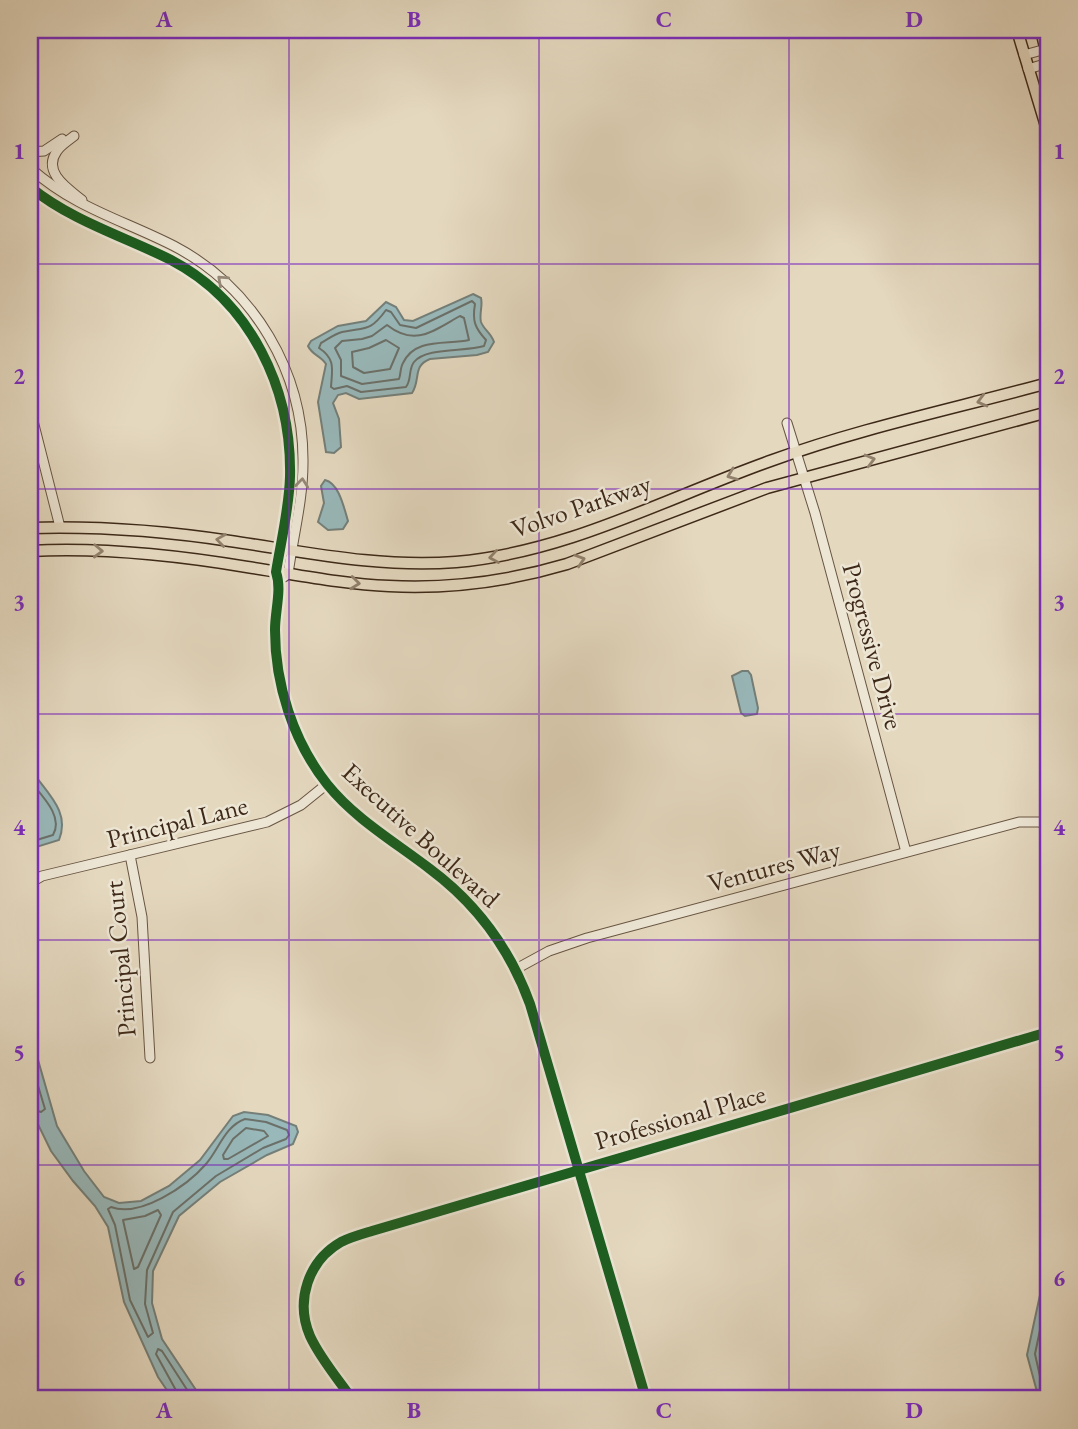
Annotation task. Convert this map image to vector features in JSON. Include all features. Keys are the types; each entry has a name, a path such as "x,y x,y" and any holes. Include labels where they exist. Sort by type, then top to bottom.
{"main road":[{"path":"1017,30 1048,133"},
{"path":"1041,30 1047,57"},
{"name":"Volvo Parkway","path":"30,528 162,532 343,559 400,563 456,562 512,554 593,531 741,471 796,452 1048,383"},
{"name":"Volvo Parkway","path":"30,551 133,552 281,576 391,586 449,586 505,579 588,558 746,495 804,477 1048,412"}],"street":[{"path":"1024,55 1047,57"},
{"path":"1028,69 1047,57"},
{"path":"30,152 44,151 65,137 74,136 55,154 53,169 60,183 94,210"},
{"name":"Executive Boulevard","path":"30,168 67,197 170,244 206,266 249,307 272,341 294,394 302,436 302,479 285,550 275,632 282,688 294,726 327,784 351,809 433,871 465,899 493,931 516,969 530,1004 646,1399"},
{"name":"Executive Boulevard","path":"30,187 68,214 182,267 216,292 246,327 259,346 277,385 287,427 290,478 285,550"},
{"path":"30,409 60,527"},
{"name":"Progressive Drive","path":"787,424 804,477 906,852"},
{"name":"Principal Lane","path":"30,883 42,876 267,822 301,805 327,784"},
{"name":"Ventures Way","path":"516,969 566,944 1019,822 1048,825"},
{"name":"Principal Court","path":"130,855 142,917 150,1058"},
{"name":"Professional Place","path":"352,1399 311,1338 304,1307 307,1283 322,1257 348,1238 1048,1032"}],"water":[{"path":"473,294 481,298 481,322 494,342 488,352 424,362 419,369 412,393 359,399 346,393 338,395 333,403 339,419 341,447 334,453 326,452 318,402 326,364 308,346 311,341 338,326 366,321 386,302 396,307 404,320 413,321"},
{"path":"325,480 334,486 343,503 348,521 343,529 328,530 318,522 324,503 321,486"},
{"path":"748,671 751,675 757,714 745,716 741,713 732,676"},
{"path":"30,768 55,802 62,819 62,829 59,840 30,849"},
{"path":"30,1032 57,1126 84,1171 104,1197 119,1203 141,1201 169,1186 200,1160 233,1116 244,1112 268,1115 296,1126 298,1132 293,1144 267,1155 220,1182 179,1216 153,1271 152,1303 162,1339 202,1399 173,1399 158,1377 124,1302 108,1227 95,1206 51,1151 30,1108"},
{"path":"1048,1258 1048,1399 1039,1399 1027,1355"}],"cycle path":[{"path":"30,187 63,209 171,260 199,278 224,299 261,351 284,412 289,444 290,477 276,572 278,593 275,630 278,671 288,711 315,767 338,797 463,897 490,929 513,965 530,1004 646,1399"},
{"path":"352,1399 314,1344 304,1309 313,1271 320,1260 341,1242 1048,1032"}]}
